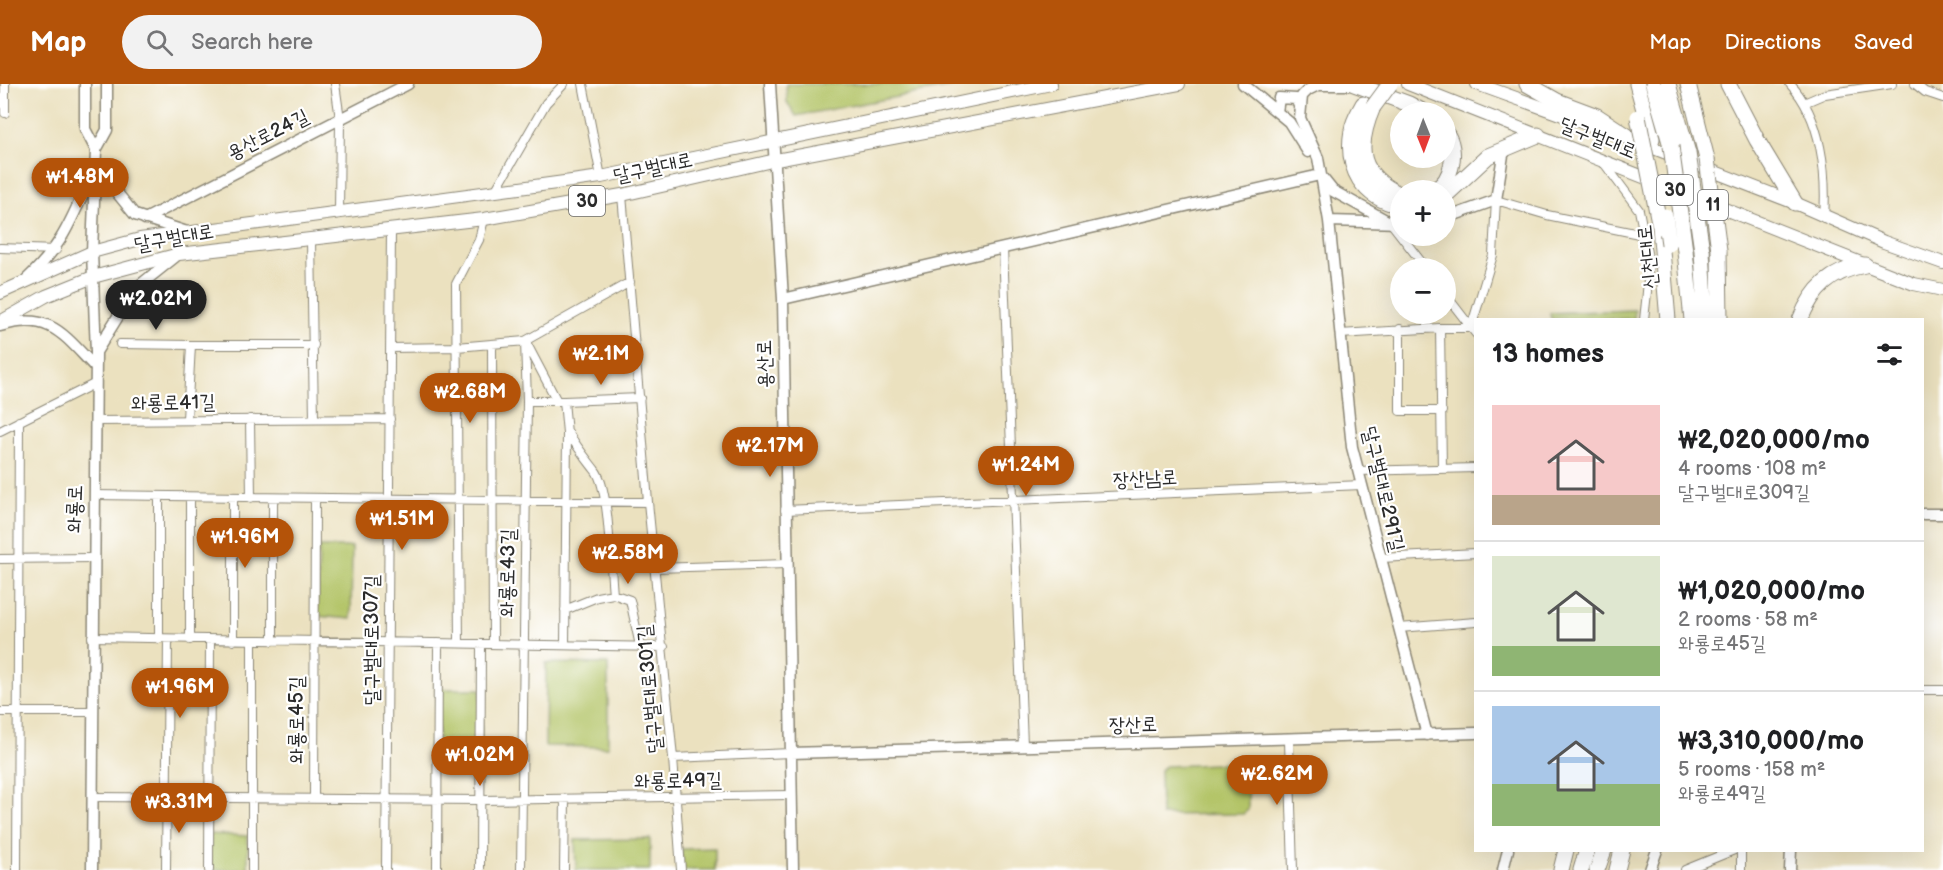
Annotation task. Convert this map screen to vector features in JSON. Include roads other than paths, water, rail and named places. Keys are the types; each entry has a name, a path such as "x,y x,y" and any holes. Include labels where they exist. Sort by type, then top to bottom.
{"highway":[{"path":"1356,84 1404,102"},
{"path":"1377,84 1368,106 1365,159 1371,176 1380,185 1390,190"},
{"path":"1390,84 1368,106 1352,129 1351,158 1360,181 1372,194 1383,202 1390,204"},
{"path":"1527,84 1557,101 1597,116 1632,139"},
{"path":"1628,84 1638,117 1660,227 1668,318"},
{"name":"신천대로","path":"1637,84 1652,139 1669,244 1676,318"},
{"path":"1653,84 1671,146 1692,318"},
{"path":"1668,84 1688,153 1702,252 1706,318"},
{"name":"11","path":"1688,84 1707,159 1719,250 1720,318"},
{"path":"1728,84 1762,149 1796,203"},
{"path":"1456,186 1488,156 1538,135"},
{"path":"1801,318 1808,300 1826,279 1841,271 1865,265"},
{"path":"1561,870 1566,852"},
{"path":"1581,870 1586,852"},
{"path":"1597,870 1603,852"},
{"path":"1617,870 1622,852"}],"main road":[{"name":"달구벌대로","path":"0,293 92,252 140,239 601,177 775,139 1051,84"},
{"name":"달구벌대로","path":"0,322 46,296 93,277 178,254 484,219 622,195 776,160 1179,84"},
{"name":"달구벌대로","path":"1408,84 1914,284 1943,290"},
{"name":"달구벌대로","path":"1476,84 1632,139 1796,203 1824,218 1943,263"}],"street":[{"path":"5,84 5,112"},
{"name":"와룡로","path":"85,84 85,129 96,150 92,252 96,352 92,558 92,870"},
{"name":"와룡로","path":"96,150 107,130 107,84"},
{"path":"335,84 340,119 339,213"},
{"name":"용산로24길","path":"145,219 408,84"},
{"path":"494,193 546,103 564,84"},
{"name":"달구벌대로","path":"583,84 601,177"},
{"name":"용산로","path":"770,84 783,299 793,870"},
{"path":"1243,84 1289,122 1320,175 1333,191 1390,220"},
{"path":"1300,108 1302,96 1318,85 1356,84"},
{"path":"1790,84 1804,103 1812,120 1826,186 1824,218"},
{"path":"1804,103 1830,88 1892,84"},
{"path":"1915,84 1925,92 1943,98"},
{"path":"1277,112 1276,102 1284,96 1296,99 1300,108"},
{"name":"달구벌대로291길","path":"1300,108 1300,118 1318,158 1329,221 1352,447 1427,735"},
{"path":"1477,318 1493,255 1496,200 1503,155 1508,147"},
{"path":"1602,161 1639,210 1646,241 1648,278 1644,318"},
{"path":"25,280 56,250 68,231 96,167 127,208 145,219 189,232"},
{"path":"783,299 1320,175"},
{"name":"달구벌대로301길","path":"622,195 648,502 664,647 681,870"},
{"path":"1456,214 1496,200 1546,215 1639,234 1646,241"},
{"path":"459,643 456,285 479,240 484,219"},
{"path":"1329,221 1390,223"},
{"name":"달구벌대로307길","path":"386,870 391,231"},
{"path":"311,240 314,419"},
{"path":"0,248 56,250"},
{"path":"1003,249 1023,745"},
{"path":"96,352 135,289 178,254"},
{"path":"390,348 457,347 525,341 630,282"},
{"path":"1456,308 1474,331"},
{"path":"0,326 33,319 58,330 94,367"},
{"path":"1340,334 1440,328 1474,331"},
{"path":"1440,328 1442,469"},
{"path":"1400,329 1400,411 1442,411"},
{"path":"525,341 561,401 567,430 565,645"},
{"name":"와룡로43길","path":"524,644 527,401 525,341"},
{"path":"120,344 314,345"},
{"path":"187,419 191,345"},
{"name":"와룡로43길","path":"492,345 493,644"},
{"path":"0,431 96,383"},
{"path":"527,401 640,398"},
{"name":"와룡로41길","path":"95,421 390,418"},
{"path":"250,419 251,498"},
{"path":"17,870 19,421"},
{"path":"567,430 588,465 596,471 605,503 613,594"},
{"path":"1358,471 1474,468"},
{"name":"장산남로","path":"785,510 1013,502 1362,485"},
{"name":"와룡로43길","path":"94,495 567,503 648,502"},
{"path":"159,496 166,870"},
{"path":"190,497 190,640"},
{"path":"233,498 233,641"},
{"path":"273,498 273,641"},
{"path":"313,641 315,498"},
{"path":"1924,514 1943,514"},
{"path":"1381,558 1474,553"},
{"path":"0,559 92,558"},
{"path":"655,568 786,564"},
{"path":"565,610 597,597 613,594 630,600 640,646"},
{"path":"1399,627 1474,622"},
{"path":"92,637 664,647"},
{"path":"209,870 210,640"},
{"path":"252,640 252,870"},
{"name":"와룡로45길","path":"313,641 314,798"},
{"path":"437,870 438,643"},
{"path":"480,870 481,644"},
{"path":"521,870 524,644"},
{"path":"1924,690 1943,690"},
{"path":"0,712 92,712"},
{"name":"장산로","path":"791,753 1023,745 1289,741 1474,734"},
{"path":"1289,741 1293,870"},
{"path":"673,758 791,753"},
{"name":"와룡로49길","path":"92,797 481,800 792,795"},
{"path":"564,870 565,799"},
{"path":"1503,870 1508,852"},
{"path":"1650,870 1655,852"},
{"path":"1685,870 1729,852"},
{"path":"1741,852 1741,870"},
{"path":"1790,870 1791,852"}]}
